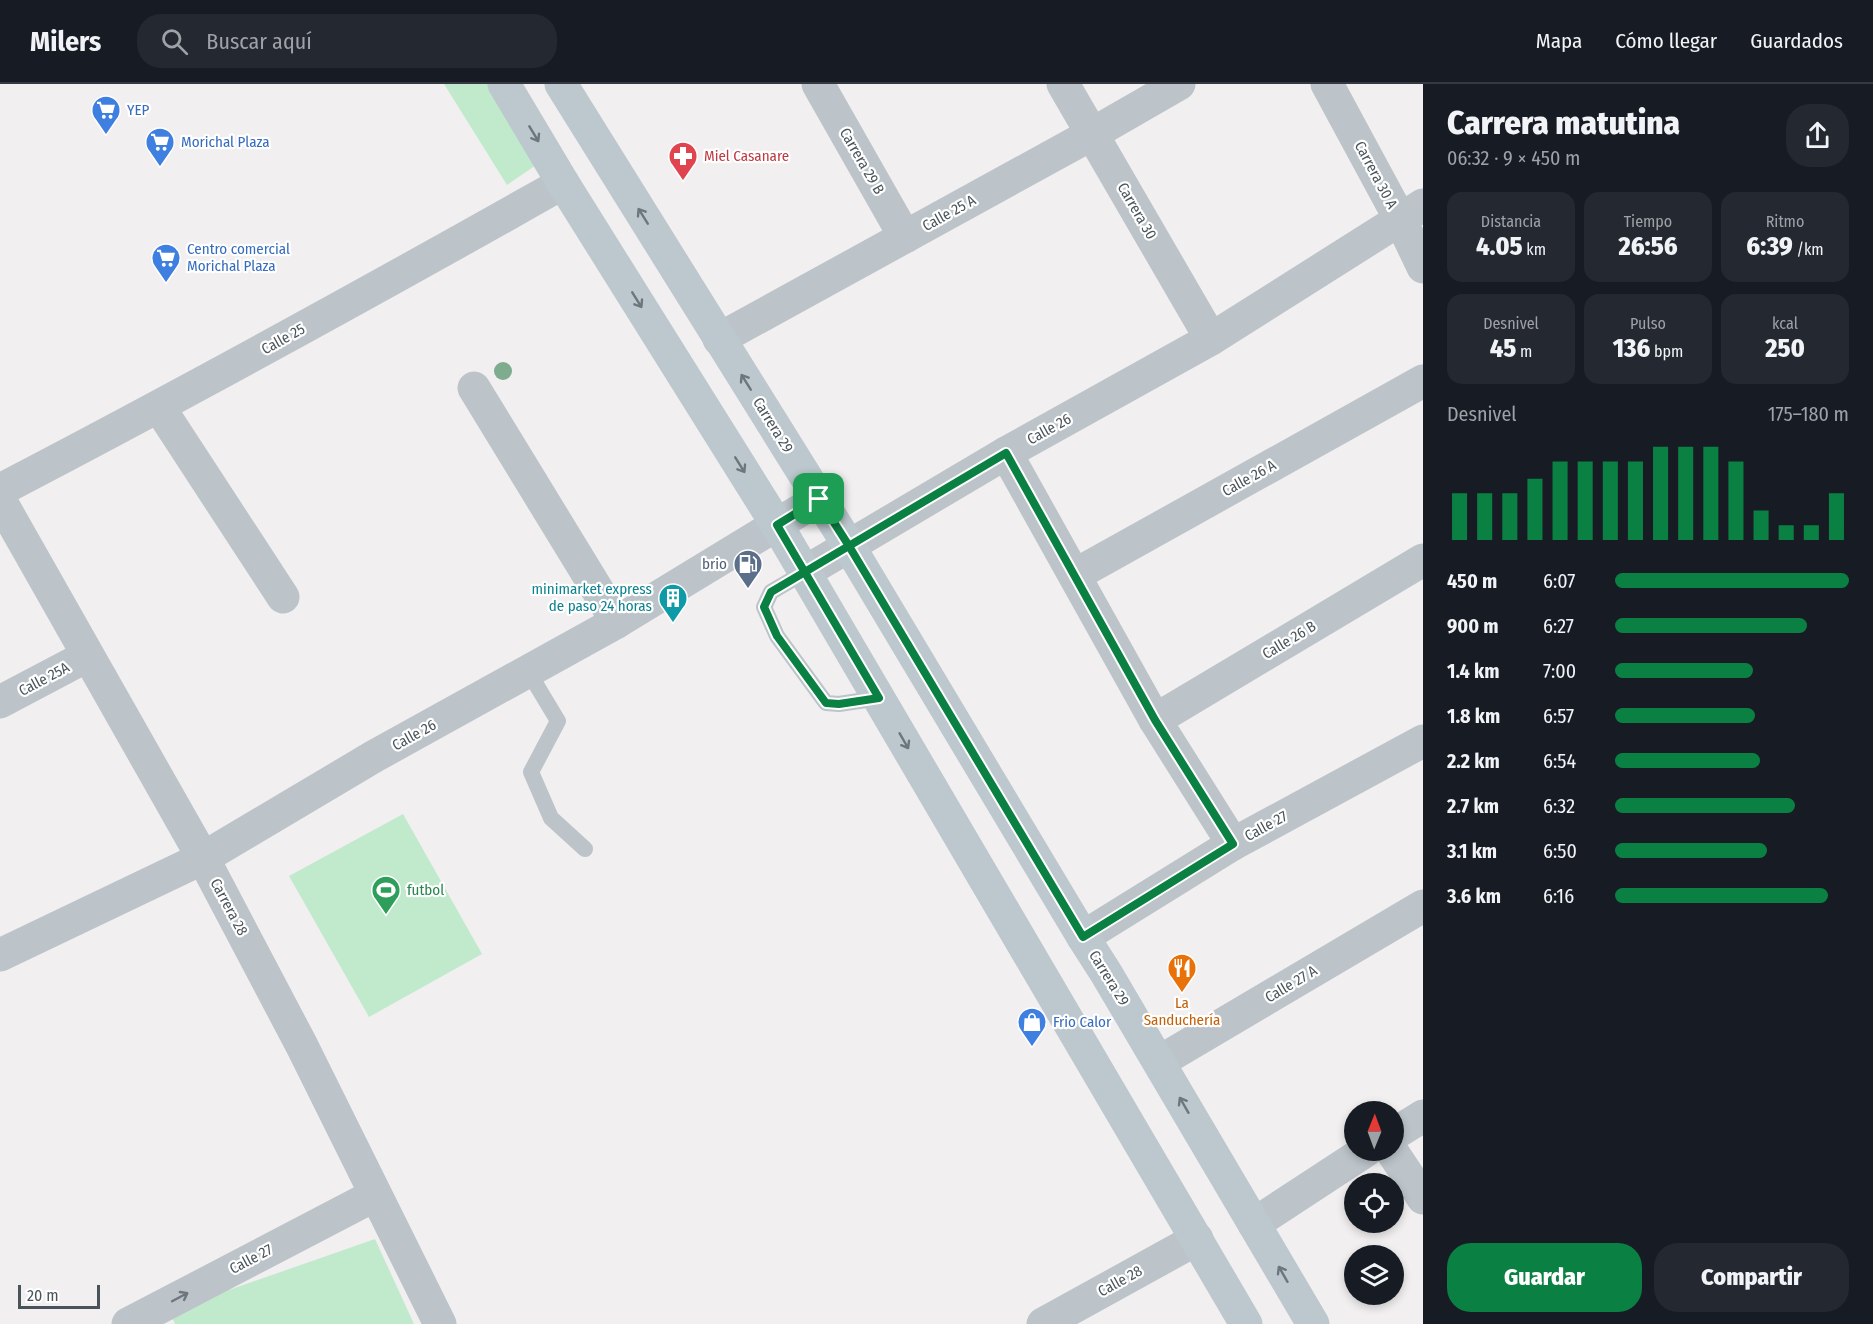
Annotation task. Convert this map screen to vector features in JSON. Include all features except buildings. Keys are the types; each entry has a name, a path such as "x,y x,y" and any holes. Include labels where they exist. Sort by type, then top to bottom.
{"main road":[{"path":"504,84 563,183 777,525 1246,1324"},
{"name":"Carrera 29","path":"561,84 849,546 1106,973 1313,1324"}],"street":[{"name":"Carrera 29 B","path":"818,84 905,237"},
{"name":"Carrera 30","path":"1063,84 1211,339"},
{"name":"Calle 25 A","path":"719,339 1179,84"},
{"name":"Carrera 30 A","path":"1327,84 1411,212 1423,267"},
{"name":"Calle 25","path":"0,490 159,407 563,183"},
{"name":"Calle 26","path":"805,572 1006,453 1211,339 1411,212"},
{"name":"Calle 26 A","path":"1075,575 1423,381"},
{"path":"474,388 617,622"},
{"path":"159,407 283,597"},
{"path":"1006,453 1155,720 1233,844"},
{"name":"Calle 26","path":"0,955 202,858 373,758 617,622 819,499"},
{"name":"Carrera 28","path":"0,500 202,858 302,1046 440,1324"},
{"name":"Calle 26 B","path":"1155,720 1423,560"},
{"name":"Calle 25A","path":"0,702 87,656"},
{"name":"Calle 27","path":"1083,937 1233,844 1423,741"},
{"name":"Calle 27 A","path":"1159,1062 1423,906"},
{"path":"1404,1128 1423,1116"},
{"path":"1254,1224 1350,1161"},
{"path":"1398,1161 1423,1198"},
{"name":"Calle 27","path":"128,1324 375,1195"},
{"name":"Calle 28","path":"1043,1324 1197,1239"}],"lane":[{"name":"Calle 26","path":"805,572 771,592 764,607 777,636 826,703 839,704 879,698"},
{"path":"528,671 558,721 531,772 551,818 585,849"}],"green space":[{"path":"444,84 495,84 542,161 507,185"},
{"name":"futbol","path":"403,814 482,954 369,1017 289,876"},
{"path":"375,1239 414,1324 175,1324 169,1311"}],"place":[{"name":"YEP","path":"106,136"},
{"name":"Morichal Plaza","path":"160,168"},
{"name":"Miel Casanare","path":"683,182"},
{"name":"Centro comercial Morichal Plaza","path":"166,284"},
{"name":"brio","path":"748,590"},
{"name":"minimarket express de paso 24 horas","path":"673,624"},
{"name":"futbol","path":"386,916"},
{"name":"La Sanduchería","path":"1182,994"},
{"name":"Frio Calor","path":"1032,1048"}],"route":[{"path":"819,499 777,525 805,572 879,698 839,704 826,703 777,636 764,607 771,592 805,572 849,546 1006,453 1155,720 1233,844 1083,937 849,546 819,499"}]}
